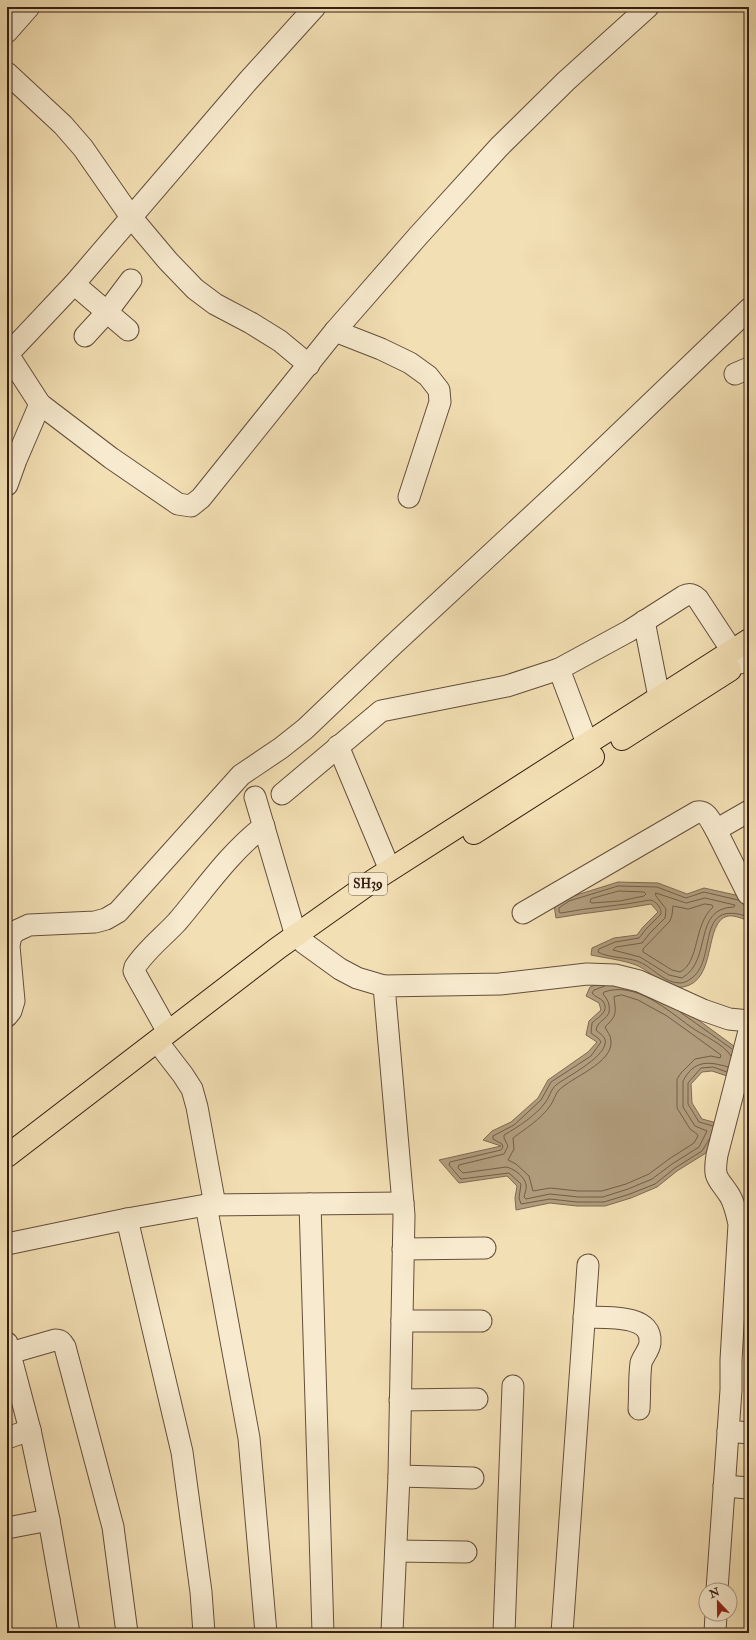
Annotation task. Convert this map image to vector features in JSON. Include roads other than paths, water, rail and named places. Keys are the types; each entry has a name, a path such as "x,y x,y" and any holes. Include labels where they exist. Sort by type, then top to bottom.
{"main road":[{"name":"SH39","path":"7,1156 166,1040 390,870 659,697 743,653"},
{"name":"SH39","path":"300,939 519,805 743,653"},
{"name":"SH39","path":"7,1171 166,1040"}],"street":[{"path":"7,32 29,7"},
{"path":"315,7 248,81 182,160 74,284 7,353 40,404 117,462 178,504 191,506 201,498 334,332 418,236 499,147 566,81 648,7"},
{"path":"7,73 63,125 83,148 131,217 168,262 195,289 215,304 251,323 280,341 309,365"},
{"path":"85,336 107,312 131,280"},
{"path":"74,284 128,330"},
{"path":"7,1016 12,1011 14,1001 9,946 11,936 16,931 29,925 95,922 106,919 118,912 241,775 281,748 305,729 574,477 749,310"},
{"path":"334,332 381,349 410,362 428,376 439,390 440,402 409,497"},
{"path":"7,485 40,404"},
{"path":"282,794 381,711 507,686 558,669 628,632 689,594 693,594 698,599 743,653"},
{"path":"644,621 659,697"},
{"path":"558,669 587,743"},
{"path":"338,746 390,870"},
{"path":"255,797 300,939 340,969 357,978 384,986 500,984 587,974 615,975 639,981 703,1010 729,1019 749,1021"},
{"path":"523,913 696,812 701,811 716,830 748,894"},
{"path":"716,830 748,813"},
{"path":"264,826 246,840 231,856 176,922 135,967 134,971 166,1040 192,1089 197,1107 210,1205 249,1438 266,1633"},
{"path":"384,986 403,1203 400,1400 396,1551 392,1632"},
{"path":"718,1582 731,1390 740,1360 743,1240 736,1210 730,1197 717,1180 715,1167 749,1031"},
{"path":"7,1244 127,1219 210,1205 403,1203"},
{"path":"310,1204 323,1633"},
{"path":"127,1219 182,1452 201,1592 204,1633"},
{"path":"403,1249 485,1248"},
{"path":"562,1633 588,1265"},
{"path":"584,1317 633,1320 647,1330 650,1344 641,1363 639,1409"},
{"path":"402,1321 481,1321"},
{"path":"69,1633 49,1520 30,1430 8,1348 55,1340 59,1340 65,1347 113,1527 128,1633"},
{"path":"504,1633 513,1386"},
{"path":"400,1400 477,1399"},
{"path":"7,1438 30,1430"},
{"path":"728,1431 749,1433"},
{"path":"398,1476 473,1478"},
{"path":"724,1486 749,1488"},
{"path":"7,1528 49,1520"},
{"path":"396,1551 466,1552"},
{"path":"715,1633 716,1622"}],"water":[{"path":"618,882 658,883 687,894 704,888 749,898 749,921 731,916 720,920 715,928 706,963 701,974 694,982 683,987 670,986 636,965 620,960 591,955 592,948 614,938 637,935 658,912 651,904 556,918 554,905 567,898"},
{"path":"623,980 675,1003 738,1049 727,1076 712,1071 702,1072 691,1084 692,1103 702,1119 721,1124 706,1153 677,1171 657,1187 631,1198 605,1206 577,1206 550,1203 516,1210 515,1198 517,1186 507,1176 459,1183 439,1160 501,1146 483,1140 492,1131 511,1122 538,1098 548,1080 588,1052 597,1042 586,1035 589,1021 601,1010 599,1003 586,996 590,987 605,982"}]}
